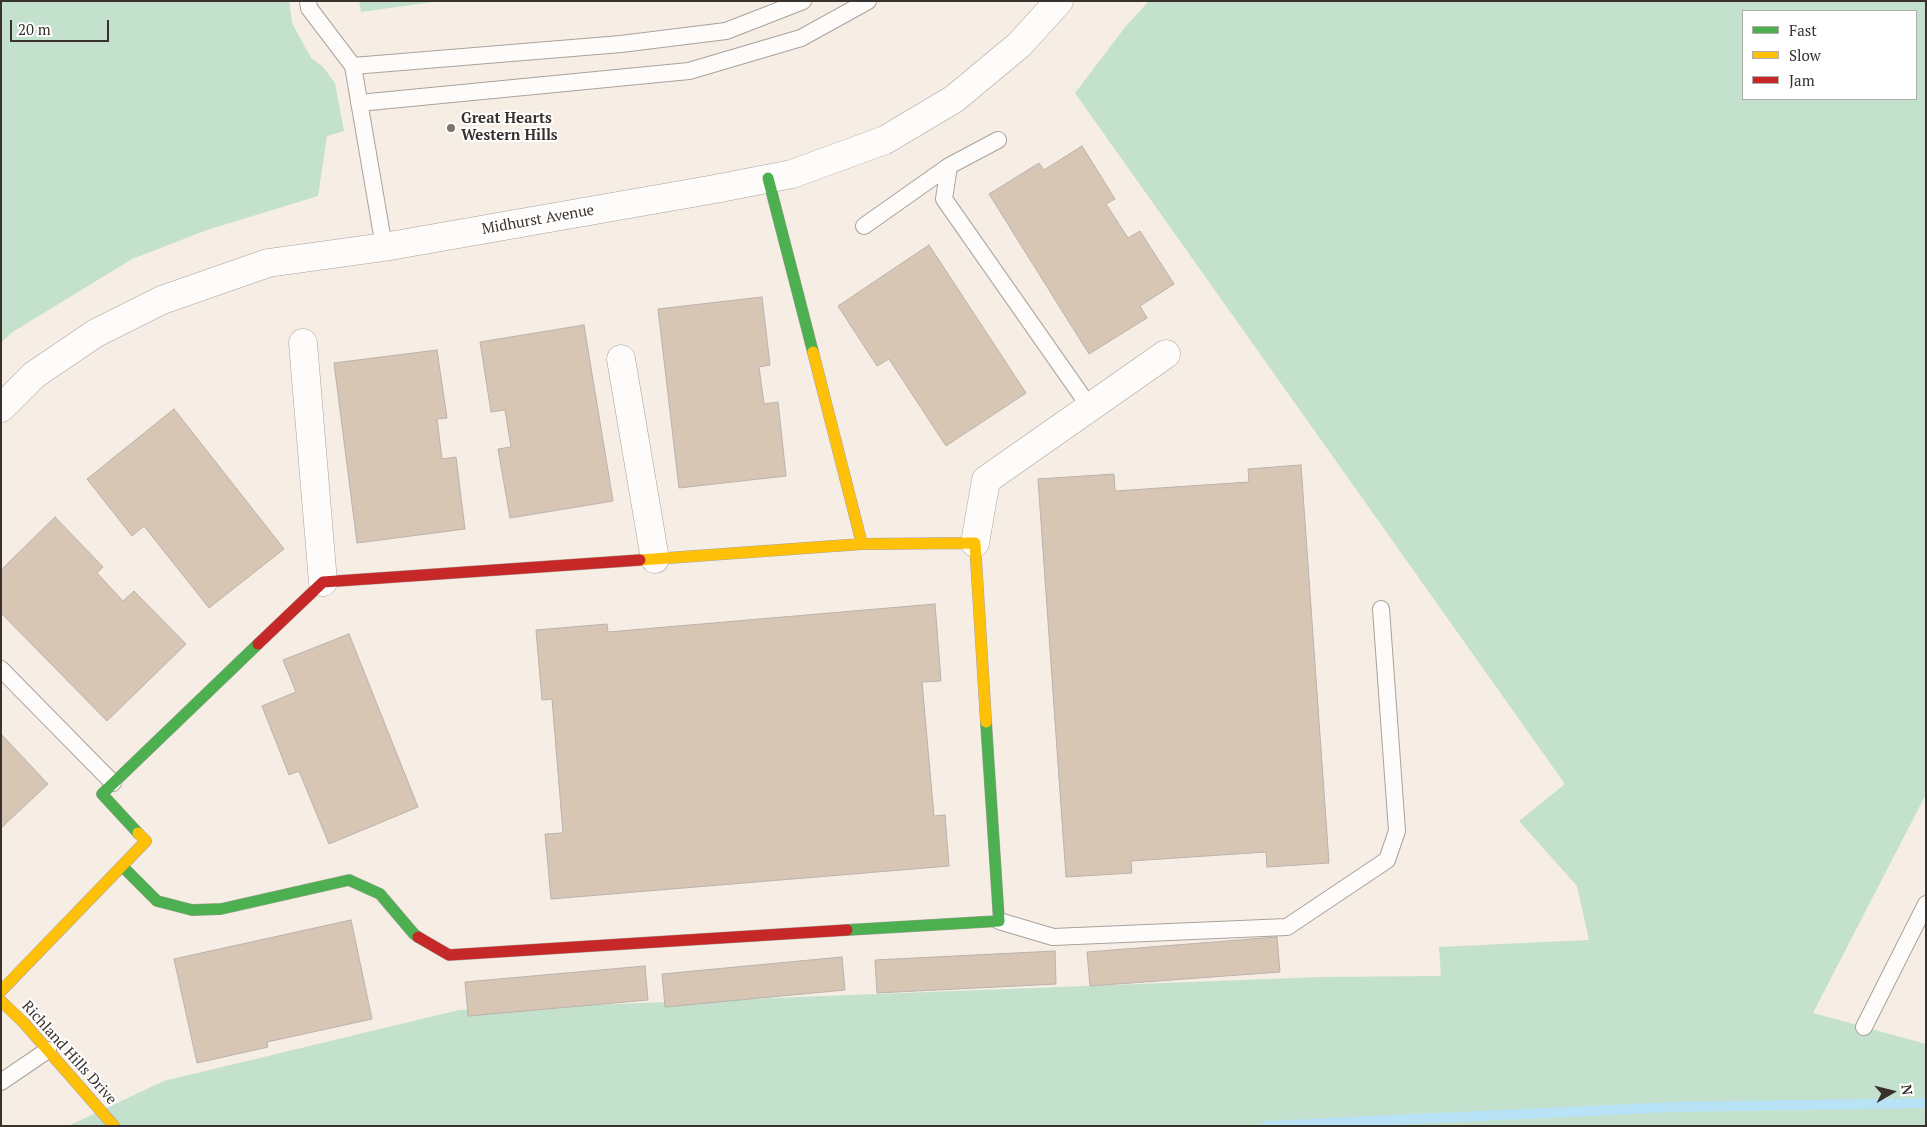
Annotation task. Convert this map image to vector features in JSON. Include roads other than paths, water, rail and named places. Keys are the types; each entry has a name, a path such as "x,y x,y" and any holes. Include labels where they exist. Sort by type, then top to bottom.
{"street":[{"name":"Midhurst Avenue","path":"1,408 34,375 88,338 162,300 268,262 384,247 792,174 885,140 954,99 1019,45 1059,1"},
{"path":"768,178 862,544"},
{"path":"303,343 323,582"},
{"path":"122,866 157,901 192,910 221,909 349,880 380,894 414,934 449,955 999,921 975,543 986,480 1166,354"},
{"path":"621,358 655,559"},
{"path":"1,991 146,841 102,794 323,582 862,544 975,543"},
{"name":"Richland Hills Drive","path":"1,1001 48,1050 114,1126"}],"lane":[{"path":"308,1 309,8 353,66 384,247"},
{"path":"353,66 621,44 726,31 803,1"},
{"path":"359,102 689,71 801,38 868,1"},
{"path":"864,226 949,166 998,140"},
{"path":"949,166 944,199 1090,408"},
{"path":"999,921 1053,937 1287,927 1387,860 1397,831 1381,609"},
{"path":"1,669 114,783"},
{"path":"1864,1027 1926,904"},
{"path":"1,1082 48,1050"}],"waterway":[{"path":"1266,1126 1673,1107 1926,1103"}],"place":[{"name":"Great Hearts Western Hills","path":"451,128"}]}
